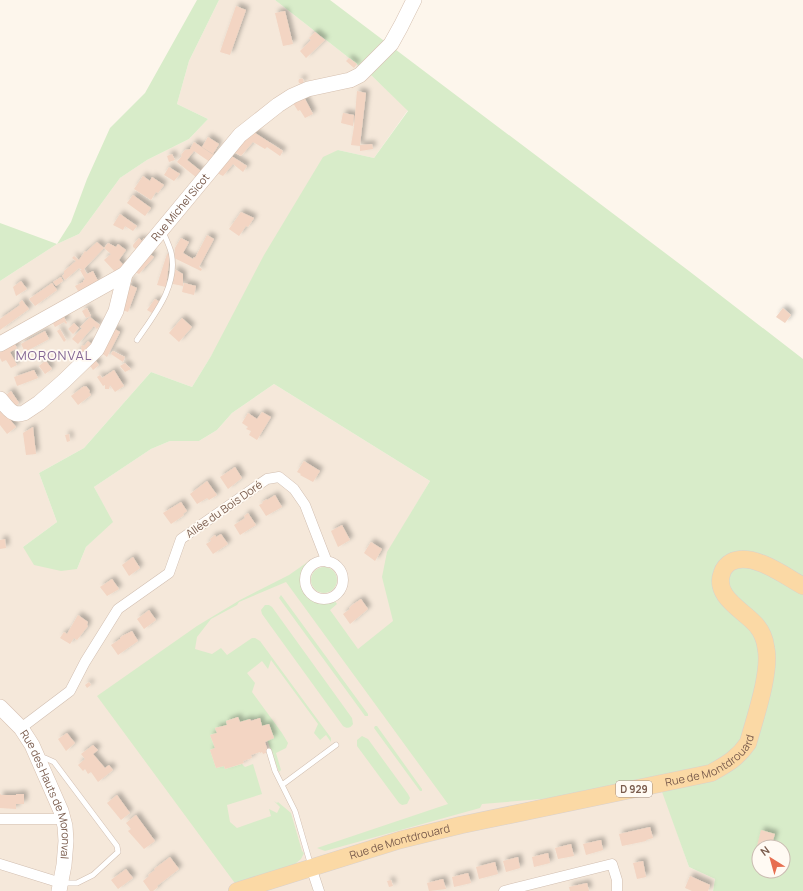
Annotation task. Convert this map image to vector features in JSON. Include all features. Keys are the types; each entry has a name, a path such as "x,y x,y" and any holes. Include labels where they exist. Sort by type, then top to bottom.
{"main road":[{"name":"Rue de Montdrouard","path":"237,891 400,840 453,827 712,773 741,753 748,743 768,663 762,634 752,620 726,596 721,585 722,573 726,566 731,562 739,559 748,559 760,562 803,586"}],"street":[{"name":"Rue Michel Sicot","path":"0,344 125,274 234,141 249,127 278,105 300,92 350,80 360,75 391,44 414,0"},
{"path":"0,399 14,414 24,413 49,395 92,355 102,341 116,311 125,274"},
{"name":"Allée du Bois Doré","path":"21,728 70,691 118,610 169,573 181,540 267,479 279,477 294,490 302,500 328,562"},
{"name":"Rue des Hauts de Moronval","path":"0,707 21,728 32,745 55,797 63,820 66,841 60,887"},
{"path":"0,819 63,820"},
{"path":"0,864 60,887"},
{"path":"504,891 612,864 617,880 617,891"},
{"path":"311,867 319,891"}],"lane":[{"path":"137,340 170,287 172,264 171,253 162,229"},
{"path":"282,785 336,745"},
{"path":"269,751 275,771 295,811 311,867"},
{"path":"38,759 45,758 54,762 117,846 118,852 93,874 76,883 60,887"}],"shaded area":[{"path":"219,0 275,0 372,76 408,110 374,158 338,150 192,387 151,372 84,448 39,473 57,522 23,547 77,569 86,547 112,522 94,487 151,449 170,441 199,441 217,430 232,413 274,384 430,481 388,552 662,789 689,867 715,879 713,891 0,891 0,281 57,244 79,234 120,178 147,160 189,139 208,119 177,104 189,61"}],"green space":[{"path":"197,0 219,0 189,61 177,104 208,119 189,139 147,160 120,178 79,234 57,244 71,222 87,179 110,128 145,93"},
{"path":"275,0 330,0 803,359 803,891 713,891 715,879 689,867 661,789 482,804 480,808 325,851 317,848 448,804 286,582 239,602 237,605 211,619 197,637 195,649 212,654 221,648 227,655 252,638 260,641 331,738 331,742 326,735 320,740 314,733 318,724 271,660 268,669 262,661 247,673 255,683 252,692 288,743 286,748 276,753 281,770 279,772 267,740 274,738 269,724 262,726 260,718 240,722 238,717 226,721 227,725 215,728 217,733 210,735 215,748 210,750 216,768 224,766 225,769 242,764 245,767 253,764 262,794 227,805 230,822 237,828 271,816 269,809 277,813 280,807 274,801 277,803 278,802 291,813 302,851 304,853 301,859 295,864 237,886 97,696 197,626 240,600 289,575 309,561 310,563 301,579 302,586 306,594 313,600 321,603 334,600 337,604 330,610 358,649 393,621 382,577 387,552 430,481 274,384 232,413 217,430 199,441 170,441 151,449 94,487 113,522 86,547 77,569 61,571 34,565 23,547 57,522 39,473 84,448 151,372 192,387 211,356 264,255 323,157 338,150 374,158 408,111 372,76"},
{"path":"0,223 57,244 0,281"},
{"path":"324,567 333,571 337,580 333,589 324,593 315,589 311,580 315,571"},
{"path":"281,595 368,716 365,716 279,598"},
{"path":"265,605 272,607 352,718 353,724 349,728 343,726 262,614 261,610"},
{"path":"377,726 422,791 420,791 374,728"},
{"path":"362,736 368,739 408,794 410,798 407,804 402,805 399,803 357,746 357,740"}],"building":[{"path":"236,6 246,10 230,55 220,52"},
{"path":"285,11 293,44 283,46 275,13"},
{"path":"315,32 325,40 306,58 300,51 311,40 309,38"},
{"path":"349,58 357,64 354,68 346,61"},
{"path":"301,78 304,81 301,84 298,81"},
{"path":"357,91 366,93 360,145 372,144 373,149 360,151 360,146 351,145"},
{"path":"304,97 313,114 305,118 293,103"},
{"path":"343,113 354,115 353,126 341,123"},
{"path":"252,131 283,151 280,156 267,147 265,149 253,142 241,156 234,152"},
{"path":"208,137 219,144 213,154 202,147"},
{"path":"194,142 215,156 210,162 194,151 187,160 202,172 197,178 177,162 185,150 190,149"},
{"path":"172,154 175,160 169,162 167,156"},
{"path":"230,155 247,166 243,172 233,164 223,176 215,172"},
{"path":"169,167 180,174 174,181 164,175"},
{"path":"143,176 150,181 152,177 164,185 158,193 156,192 151,200 134,189"},
{"path":"133,195 151,208 145,216 127,203"},
{"path":"241,212 254,218 239,236 229,229"},
{"path":"120,214 137,226 133,231 125,226 123,230 113,225"},
{"path":"207,235 214,239 199,267 202,269 201,271 174,258 175,248 181,238 189,242 183,253 193,259 194,257 195,258"},
{"path":"139,238 142,241 144,238 146,240 138,251 133,247 133,245"},
{"path":"97,242 104,248 84,269 87,274 93,271 98,281 80,294 75,286 83,282 85,279 80,270 82,270 79,268 65,280 62,276 64,271 76,261 72,258 74,256 79,260 85,251 86,252"},
{"path":"108,243 116,247 118,244 126,250 119,260 125,267 116,273 104,260 111,254 104,248"},
{"path":"148,253 154,257 139,274 132,271"},
{"path":"167,254 169,254 169,263 166,287 157,285"},
{"path":"174,269 183,274 183,286 173,284"},
{"path":"61,277 63,281 56,286 53,282"},
{"path":"130,279 132,280 130,285 137,288 128,312 120,309"},
{"path":"21,281 27,289 16,296 13,287"},
{"path":"52,283 57,290 35,306 29,299"},
{"path":"184,283 196,286 194,295 182,292"},
{"path":"155,299 160,302 152,313 147,310"},
{"path":"22,300 29,309 0,330 0,319 20,305 19,303"},
{"path":"87,308 91,316 86,318 82,311"},
{"path":"783,308 791,315 785,323 776,317"},
{"path":"62,313 67,323 66,324 64,322 55,327 51,320"},
{"path":"90,317 100,325 97,329 94,326 78,344 72,339 82,328 80,327"},
{"path":"182,318 192,327 179,342 169,333"},
{"path":"74,323 79,328 73,334 68,329"},
{"path":"113,328 120,332 107,357 100,352"},
{"path":"60,329 66,340 64,342 57,331"},
{"path":"45,331 49,339 25,352 21,344"},
{"path":"13,341 17,348 10,352 17,365 11,368 6,360 2,362 0,358 0,349"},
{"path":"88,341 94,346 83,360 76,354 82,348 82,345 84,346"},
{"path":"113,351 125,357 123,362 111,354"},
{"path":"94,359 99,365 93,370 89,364"},
{"path":"45,361 52,369 45,374 39,366"},
{"path":"125,363 131,369 125,372 120,366"},
{"path":"34,370 38,378 17,386 14,377"},
{"path":"114,370 124,386 115,392 110,385 109,389 105,389 105,385 103,386 97,377 100,375 102,378"},
{"path":"86,386 90,391 89,392 91,395 78,405 71,396"},
{"path":"11,391 19,403 13,408 5,396"},
{"path":"0,407 16,427 7,434 0,425"},
{"path":"262,412 271,417 257,440 249,435 251,431 246,429 248,427 242,423 248,413 257,419"},
{"path":"33,427 36,454 26,455 23,433"},
{"path":"69,434 70,441 67,442 65,435"},
{"path":"304,461 320,471 313,482 297,472"},
{"path":"235,467 242,478 228,489 220,477"},
{"path":"207,481 217,495 209,500 207,498 197,504 190,494"},
{"path":"275,495 282,507 266,516 259,505"},
{"path":"181,502 187,511 183,514 184,515 171,524 163,513"},
{"path":"248,513 256,525 240,535 234,525 245,518 244,516"},
{"path":"342,525 350,540 338,547 331,531"},
{"path":"221,534 228,544 213,554 206,544 211,541 210,539 215,535 216,537"},
{"path":"5,539 6,548 0,549 0,540"},
{"path":"371,542 382,549 375,561 364,553"},
{"path":"133,557 140,568 129,576 122,565"},
{"path":"112,579 119,589 107,596 100,587"},
{"path":"361,599 368,609 350,624 343,614"},
{"path":"149,610 156,620 144,629 137,619"},
{"path":"78,615 88,622 88,626 77,640 74,638 70,644 60,638 64,632 67,634"},
{"path":"132,631 138,641 118,655 111,645 122,636"},
{"path":"89,682 91,685 87,688 85,685"},
{"path":"238,717 240,722 260,718 262,726 269,724 274,738 265,742 268,752 263,754 260,752 251,755 252,758 243,761 244,763 225,769 224,766 216,768 210,750 215,748 210,735 217,733 215,728 227,725 226,721"},
{"path":"67,733 75,743 66,751 58,739"},
{"path":"93,745 98,750 93,754 105,768 109,765 113,770 98,782 91,772 88,774 85,769 83,771 78,765 85,759 81,754"},
{"path":"0,793 1,795 24,794 24,804 16,804 16,809 0,808"},
{"path":"117,795 130,813 121,820 107,803"},
{"path":"136,815 155,841 144,849 128,831 131,829 126,823"},
{"path":"650,827 653,838 622,846 619,834"},
{"path":"761,830 775,834 773,839 759,839"},
{"path":"601,840 603,850 586,855 583,844"},
{"path":"571,844 574,856 558,859 555,848"},
{"path":"548,853 550,863 534,867 532,857"},
{"path":"170,857 179,869 157,886 158,887 153,891 150,891 143,881 155,870 154,869"},
{"path":"518,857 520,868 506,872 503,861"},
{"path":"643,861 646,877 637,879 633,863"},
{"path":"495,862 498,874 479,879 476,867"},
{"path":"126,869 133,878 118,889 111,880"},
{"path":"468,873 471,883 454,887 452,877"},
{"path":"690,876 710,885 708,891 692,891 685,888"},
{"path":"443,879 446,889 429,891 427,883"},
{"path":"391,880 393,886 389,887 387,881"},
{"path":"587,883 589,891 570,891 569,887"}],"district":[{"name":"MORONVAL","path":"54,355"}]}
